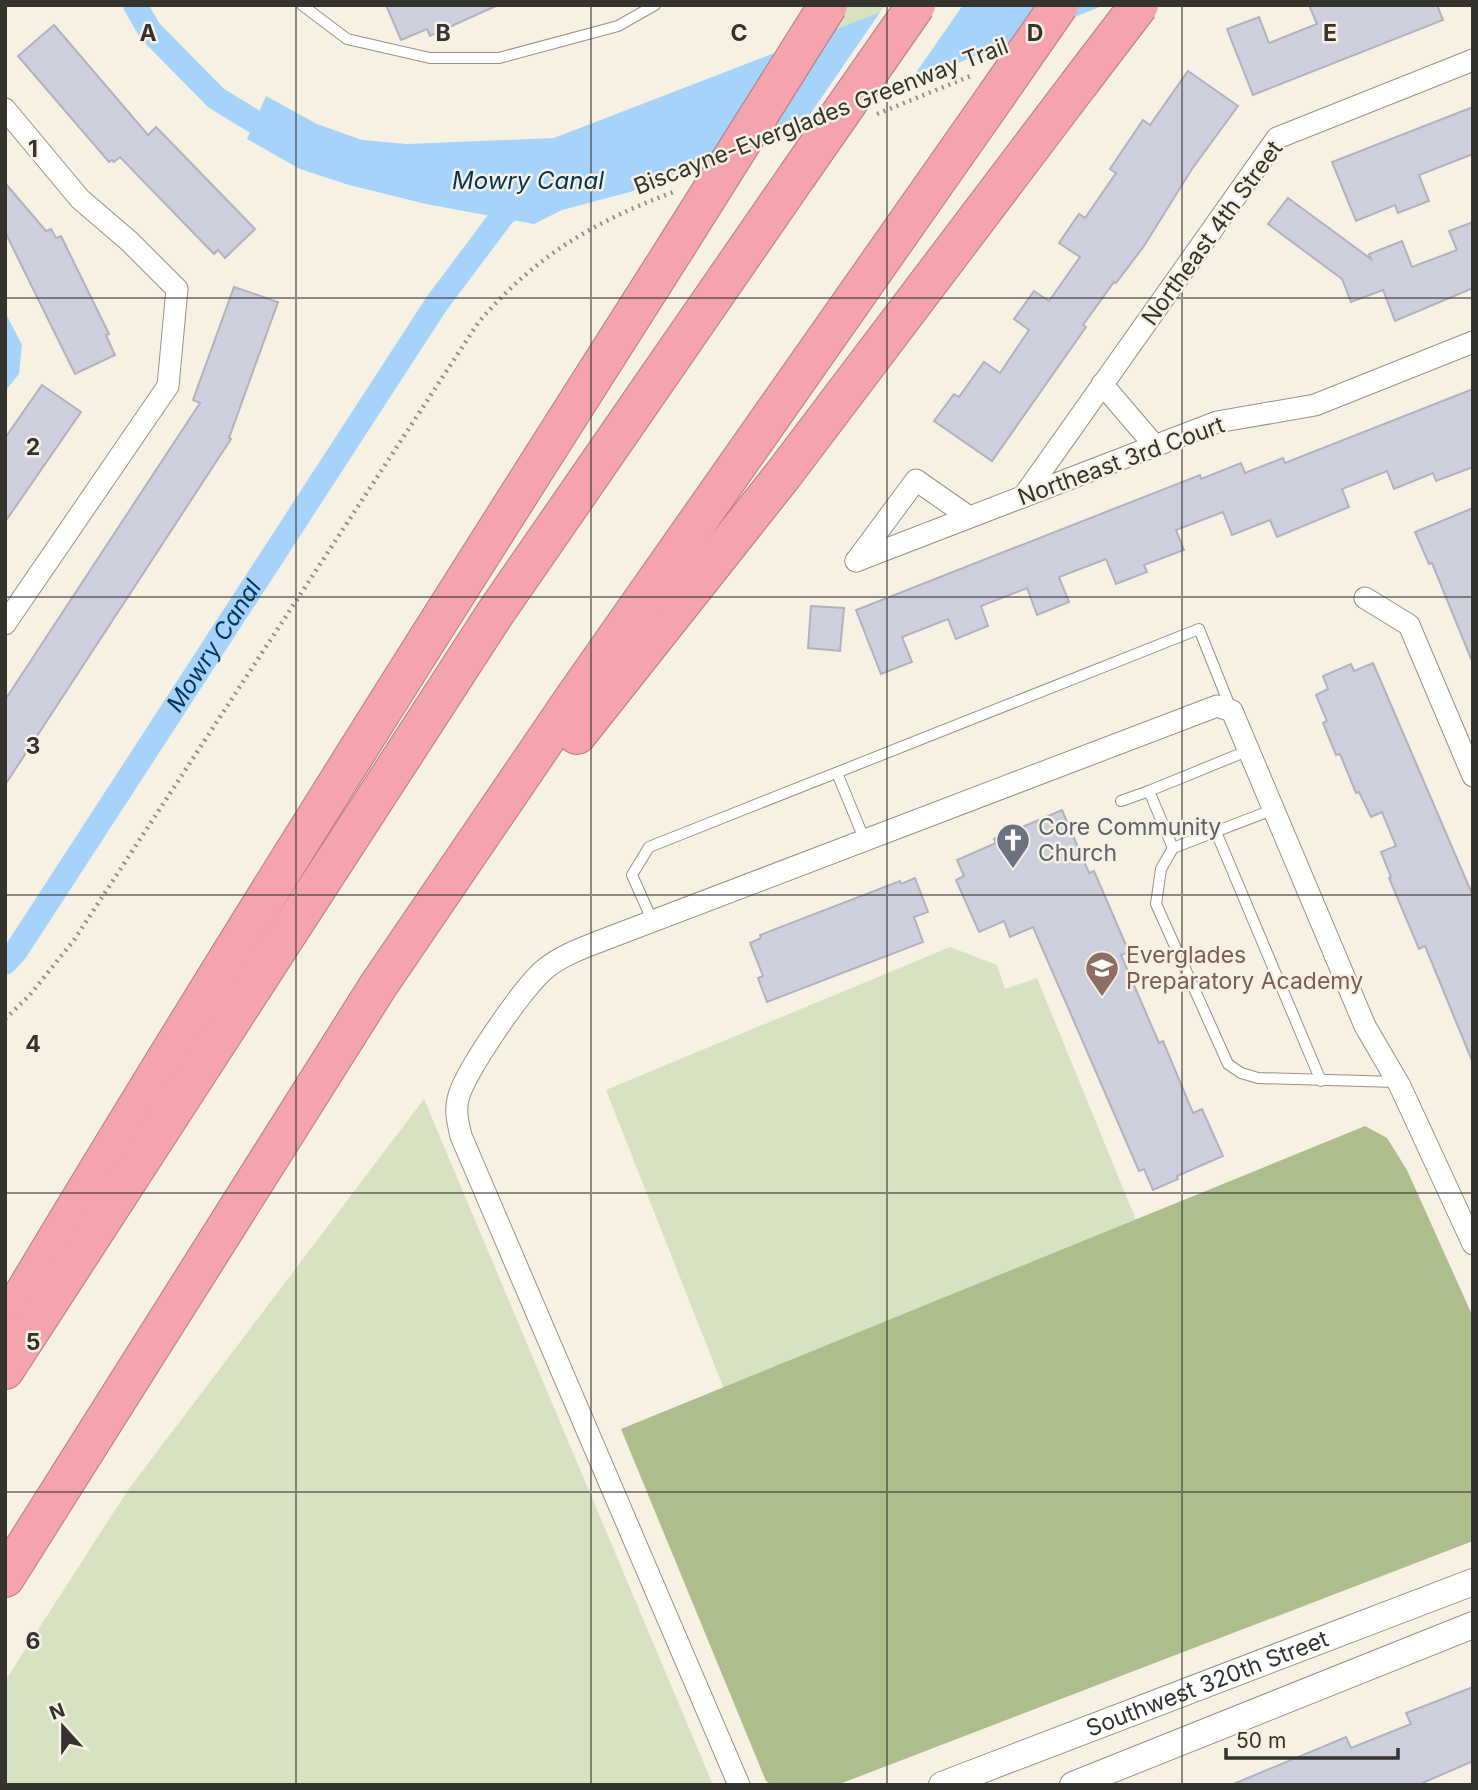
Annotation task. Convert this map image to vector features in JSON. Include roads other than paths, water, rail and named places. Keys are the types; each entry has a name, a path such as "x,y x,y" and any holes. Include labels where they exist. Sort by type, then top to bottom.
{"highway":[{"path":"5,1325 368,735 828,5"},
{"path":"5,1370 494,615 916,5"},
{"path":"5,1578 378,986 985,85 1059,5"},
{"path":"378,986 783,475 1139,5"}],"street":[{"name":"Northeast 4th Street","path":"1023,497 1277,138 1473,60"},
{"path":"5,109 80,199 129,240 177,289 168,386 5,624"},
{"name":"Northeast 3rd Court","path":"970,517 916,480 856,561 1217,422 1315,405 1473,342"},
{"path":"1102,384 1155,446"},
{"path":"1365,598 1409,625 1473,776"},
{"path":"739,1785 457,1123 456,1109 463,1082 527,986 548,967 563,957 1217,706 1232,711 1365,1026 1396,1082 1473,1244"},
{"name":"Southwest 320th Street","path":"955,1782 1473,1581"},
{"name":"Southwest 320th Street","path":"1073,1785 1473,1625"}],"lane":[{"path":"302,5 347,39 430,58 499,58 618,26 655,5"},
{"path":"653,922 632,874 649,847 1199,629 1232,711"},
{"path":"1121,802 1247,751"},
{"path":"837,773 865,841"},
{"path":"1149,791 1173,848"},
{"path":"1272,810 1173,848 1161,869 1156,904 1228,1064 1241,1073 1258,1078 1396,1082"},
{"path":"1216,832 1321,1081"}],"water":[{"name":"Mowry Canal","path":"899,5 1105,5 630,192 562,210 534,224 426,204 349,185 300,169 247,139 266,96 317,124 362,140 407,144 554,138"},
{"path":"5,312 22,345 19,374 5,391"}],"waterway":[{"name":"Mowry Canal","path":"135,5 150,31 216,98 283,139"},
{"name":"Mowry Canal","path":"5,963 16,951 437,303 503,215 525,197"}],"place":[{"name":"Core Community Church","path":"1013,870"},
{"name":"Everglades Preparatory Academy","path":"1102,998"}]}
